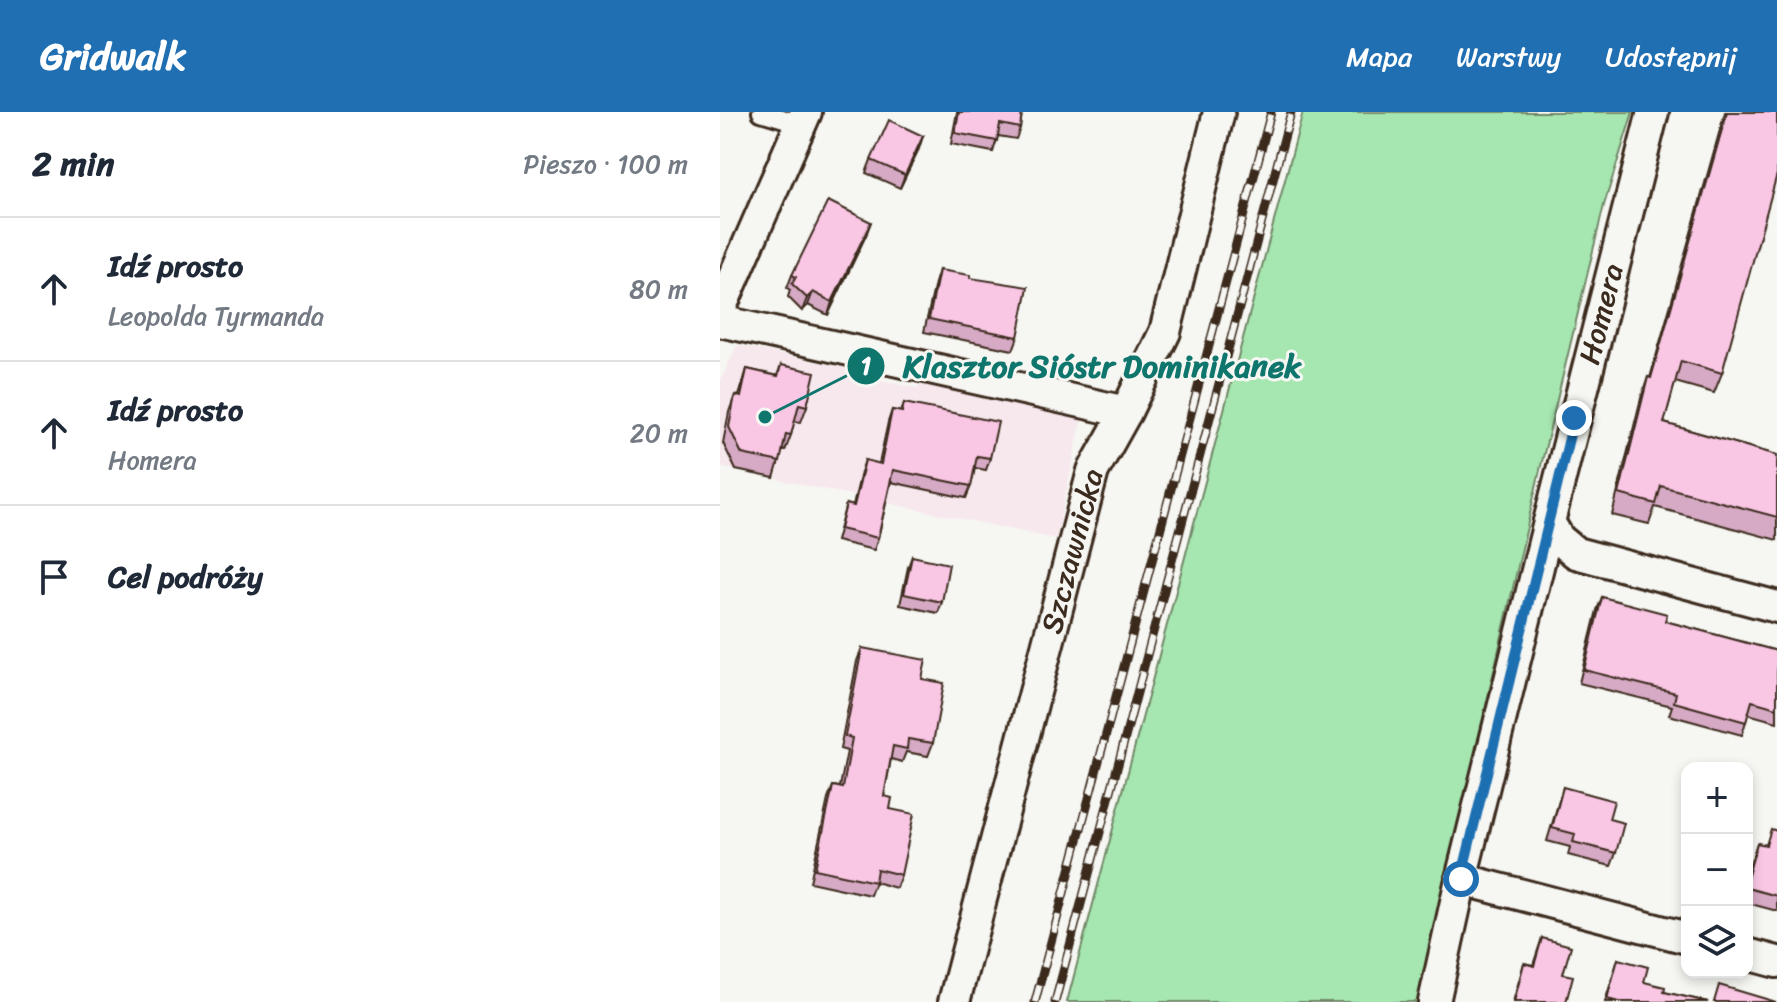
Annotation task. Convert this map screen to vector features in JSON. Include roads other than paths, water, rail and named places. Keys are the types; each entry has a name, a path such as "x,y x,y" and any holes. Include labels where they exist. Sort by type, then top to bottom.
{"street":[{"name":"Szczawnicka","path":"954,1002 1093,471 1165,332 1219,112"},
{"name":"Homera","path":"1434,1002 1461,879 1653,112"},
{"path":"720,309 804,118"},
{"path":"720,321 1126,412"},
{"path":"1549,522 1559,539 1576,553 1777,607"},
{"path":"1461,879 1681,936"},
{"path":"1753,956 1777,962"}],"lane":[{"path":"761,112 804,118"}],"railway":[{"path":"1035,1002 1271,112"},
{"path":"1055,1002 1291,112"}],"place":[{"name":"Klasztor Sióstr Dominikanek","path":"765,417"}]}
